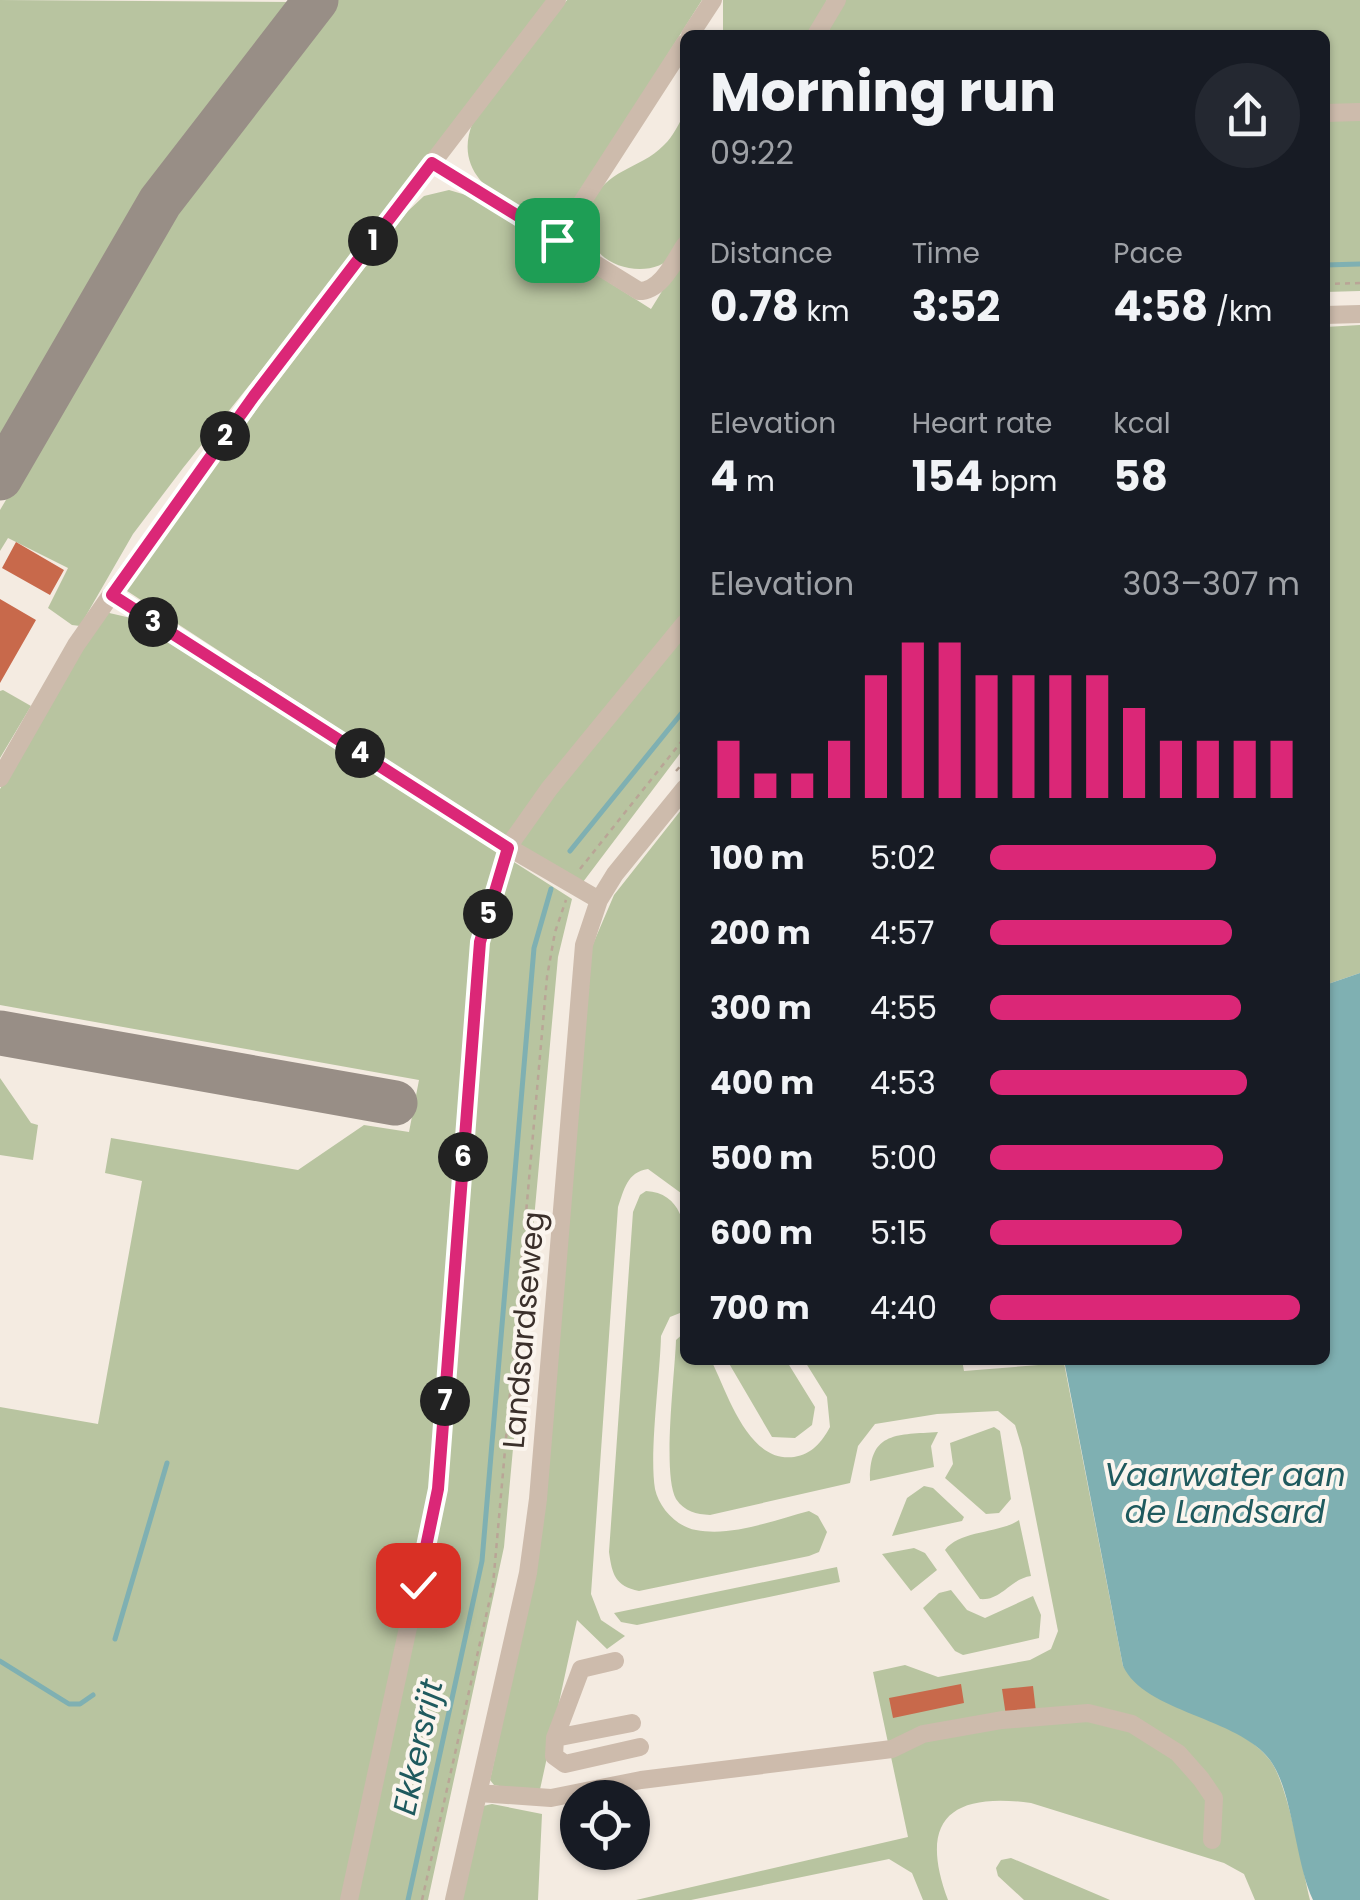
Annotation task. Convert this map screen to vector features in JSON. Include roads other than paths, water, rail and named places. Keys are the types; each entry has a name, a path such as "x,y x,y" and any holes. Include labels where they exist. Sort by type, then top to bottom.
{"street":[{"path":"0,778 76,645 254,396 557,0"},
{"path":"693,30 713,0"},
{"path":"819,30 837,0"},
{"path":"557,240 680,51"},
{"path":"1330,112 1360,112"},
{"path":"432,163 638,291 657,286 680,252"},
{"path":"1330,315 1360,314"},
{"path":"112,595 508,848 598,900"},
{"path":"349,1900 438,1489 480,942 508,848 549,789 680,629"},
{"name":"Landsardseweg","path":"454,1900 528,1573 536,1518 584,945 598,900 680,794"},
{"path":"615,1661 581,1668 555,1738 554,1756 566,1764 640,1747"},
{"path":"479,1793 550,1798 640,1780 892,1749 923,1734 964,1724 1088,1712 1132,1724 1178,1753 1214,1798 1212,1840"},
{"path":"555,1738 632,1722"}],"water":[{"name":"Vaarwater aan de Landsard","path":"1360,973 1360,1900 1313,1900 1284,1790 1270,1760 1237,1734 1151,1694 1134,1682 1123,1666 1065,1365 1330,1365 1330,983"}],"waterway":[{"name":"Ekkersrijt","path":"1330,265 1360,264"},
{"name":"Ekkersrijt","path":"570,851 680,715"},
{"name":"Ekkersrijt","path":"408,1900 482,1561 534,948 551,889"},
{"path":"115,1639 167,1463"},
{"path":"0,1661 69,1704 80,1704 93,1695"}]}
